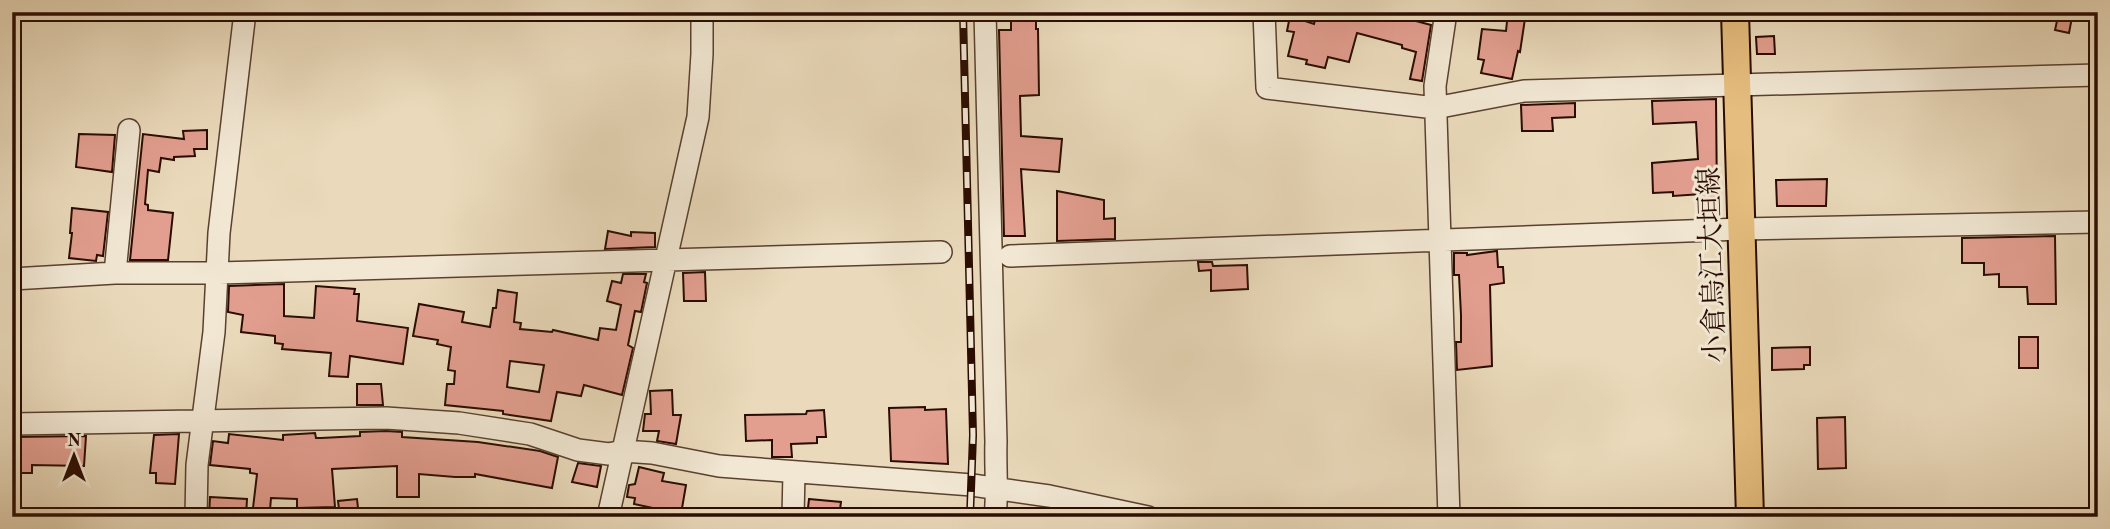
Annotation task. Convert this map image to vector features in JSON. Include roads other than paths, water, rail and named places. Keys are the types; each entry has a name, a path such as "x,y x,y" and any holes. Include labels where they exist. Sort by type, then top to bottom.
{"main road":[{"name":"小倉烏江大垣線","path":"1735,12 1749,517"}],"street":[{"path":"196,517 197,465 214,332 219,233 245,12"},
{"path":"608,517 698,117 702,12"},
{"path":"985,12 995,474 998,489 995,517"},
{"path":"1264,12 1267,88 1435,108 1524,91 2098,75"},
{"path":"1446,12 1435,86 1435,108 1449,517"},
{"path":"115,273 129,130"},
{"path":"1010,256 1741,229 2098,222"},
{"path":"12,279 115,273 218,274 941,252"},
{"path":"12,424 386,418 459,423 530,434 578,450 609,454 652,453 719,466 998,489 1049,496 1148,517"},
{"path":"793,517 794,472"}],"railway":[{"path":"963,12 973,435 970,517"}]}
